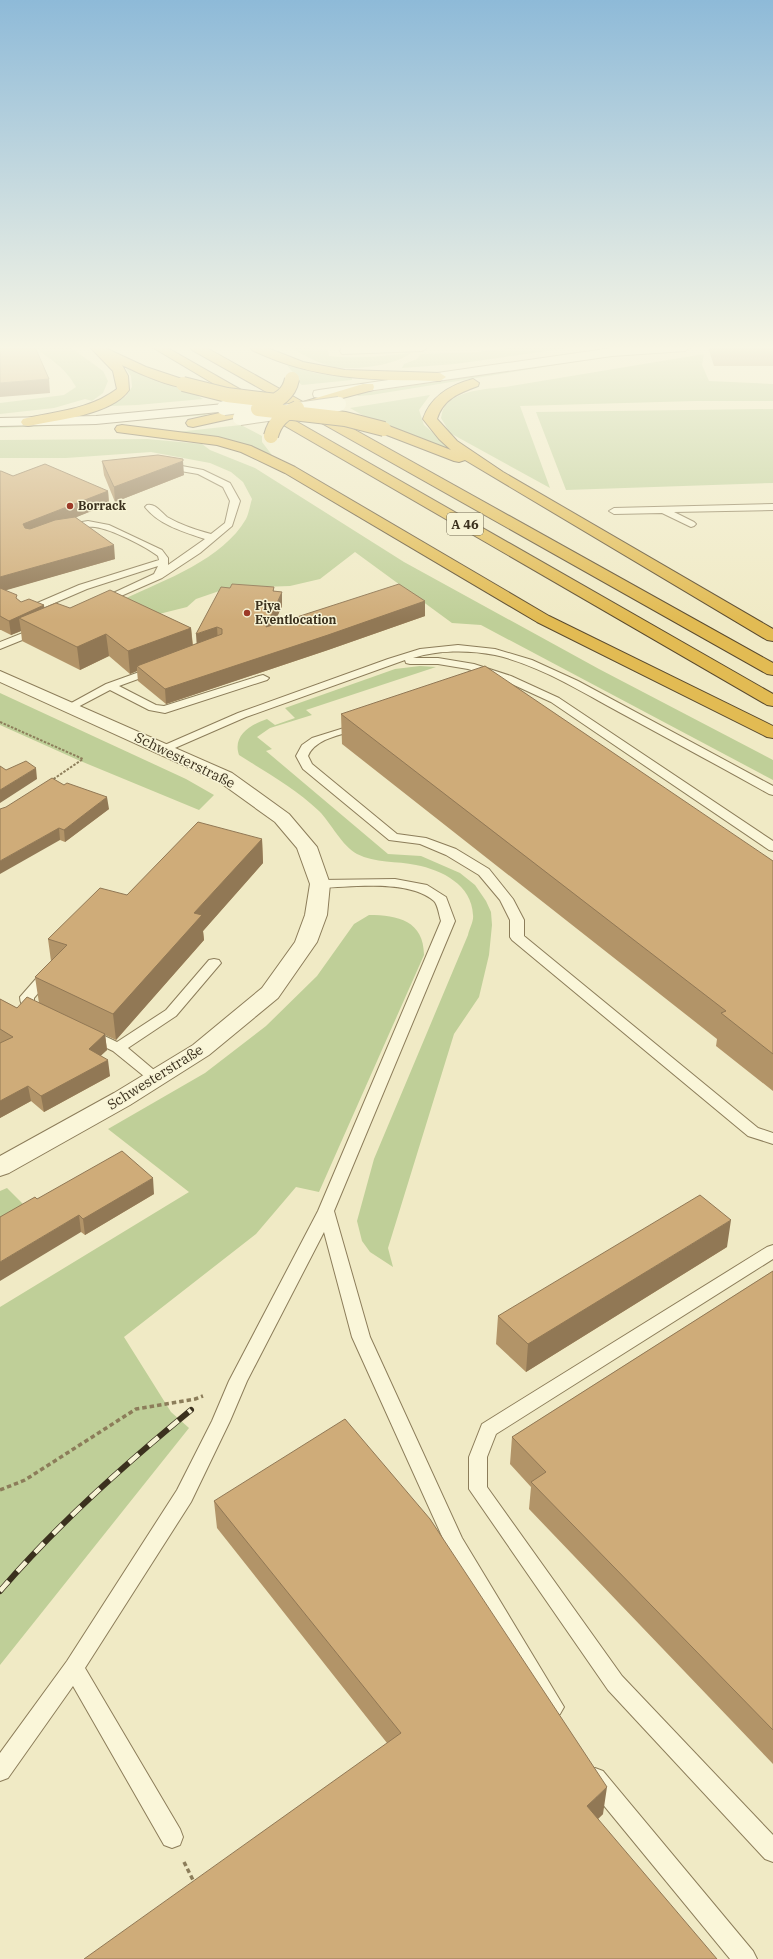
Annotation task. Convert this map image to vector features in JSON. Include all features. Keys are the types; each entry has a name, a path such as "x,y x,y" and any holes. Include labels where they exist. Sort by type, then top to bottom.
{"highway":[{"path":"197,438 218,441 246,449 290,470 543,619 576,634 773,733"},
{"path":"272,438 278,454 290,470"},
{"name":"A 46","path":"317,438 773,701"},
{"name":"A 46","path":"359,438 773,670"},
{"path":"410,438 498,476"},
{"path":"446,438 460,451 498,476 773,636"}],"street":[{"name":"Schwesterstraße","path":"0,676 225,777 255,797 282,818 307,847 320,884 316,915 306,942 270,993 201,1050 0,1167"}],"lane":[{"path":"94,605 158,576 197,551 229,524 235,501 227,485 200,472 154,464"},
{"path":"150,507 159,517 181,528 212,538"},
{"path":"614,511 663,511 773,507"},
{"path":"663,511 691,524"},
{"path":"58,529 83,524 100,525 154,548 163,556 164,561 158,576"},
{"path":"24,612 84,587 164,561"},
{"path":"0,646 50,624"},
{"path":"164,749 242,715 392,661 420,652 458,648 495,652 528,662 574,683 773,791"},
{"path":"392,661 438,661 470,666 507,678 555,700 773,847"},
{"path":"70,707 110,686 168,664"},
{"path":"110,686 153,708 166,710 263,678"},
{"path":"485,685 507,678"},
{"path":"375,721 316,740 306,747 302,756 307,766 394,837 422,842 451,852 484,872 506,899 517,920 517,937 753,1132 773,1139"},
{"path":"0,1771 74,1668 184,1496 221,1421 238,1381 326,1211 448,921 441,900 422,888 395,883 320,884"},
{"path":"118,1048 172,1013 214,963"},
{"path":"46,976 27,997 27,1004 48,1014"},
{"path":"76,1028 118,1048 155,1078"},
{"path":"326,1211 361,1337 455,1543 563,1724"},
{"path":"773,1251 489,1429 478,1457 478,1489 615,1683 773,1851"},
{"path":"74,1668 172,1837"},
{"path":"587,1765 599,1785 744,1959"}],"path":[{"path":"0,722 83,759 49,782"},
{"path":"0,1490 24,1480 136,1409 195,1399 238,1381"},
{"path":"172,1837 197,1890"}],"green space":[{"path":"217,438 262,438 262,442 272,455 249,447"},
{"path":"421,438 440,438 458,454"},
{"path":"460,438 532,438 550,488"},
{"path":"546,438 773,438 773,483 566,490"},
{"path":"147,439 202,444 210,450 255,468 404,562 599,669 773,760 773,780 481,625 452,623 355,552 320,579 290,586 228,588 196,599 187,607 159,614 124,599 192,567 223,546 236,533 248,514 252,499 243,482 231,472 210,463 151,452 66,458 0,458 0,440"},
{"path":"420,666 436,667 306,710 312,715 270,728 257,737 272,749 266,751 388,854 421,856 460,873 475,885 486,901 491,912 492,925 489,955 479,997 454,1034 388,1248 393,1267 370,1252 362,1241 357,1221 374,1159 468,935 473,917 471,904 461,887 445,875 436,871 416,865 371,859 357,854 346,846 319,811 310,803 280,781 239,755 238,742 245,731 255,724 267,719 275,725 295,718 285,708 395,669"},
{"path":"0,693 186,779 214,795 199,810 78,760 0,725"},
{"path":"369,915 390,916 407,922 414,927 423,944 424,955 319,1192 296,1187 256,1234 124,1337 171,1412 189,1428 0,1665 0,1307 189,1192 108,1129 205,1073 266,1026 317,976 354,924"},
{"path":"7,1188 27,1208 0,1222 0,1191"}],"building":[{"path":"158,455 183,459 183,461 114,487 102,461"},
{"path":"45,464 108,491 23,524 25,528 30,529 55,520 75,517 114,545 0,577 0,471 13,476"},
{"path":"232,584 274,587 273,591 282,592 266,627 399,584 425,601 165,689 137,666 222,634 222,629 217,627 196,634 221,587 230,588"},
{"path":"0,588 17,595 16,598 21,602 29,599 44,605 9,621 0,616"},
{"path":"110,590 191,628 128,651 106,634 77,647 19,618 56,603 70,608"},
{"path":"485,666 773,861 773,1054 721,1013 726,1011 341,714"},
{"path":"26,761 36,768 0,790 0,766 6,770"},
{"path":"52,778 64,785 67,783 107,797 64,830 59,828 0,861 0,809 6,807"},
{"path":"198,822 262,839 194,913 202,915 113,1014 35,977 67,945 48,939 100,888 127,895"},
{"path":"27,997 105,1034 89,1049 108,1060 41,1096 28,1086 0,1101 0,1043 13,1037 0,1029 0,999 17,1008"},
{"path":"122,1151 153,1178 83,1219 79,1215 0,1262 0,1217 35,1197 37,1199"},
{"path":"700,1195 731,1220 528,1344 498,1316"},
{"path":"773,1271 773,1730 531,1482 546,1472 512,1437"},
{"path":"345,1419 430,1519 607,1787 587,1806 717,1959 84,1959 401,1733 214,1501"}],"railway":[{"path":"0,1591 45,1542 92,1496 191,1410"}],"place":[{"name":"Borrack","path":"70,506"},
{"name":"Piya Eventlocation","path":"247,613"}]}
